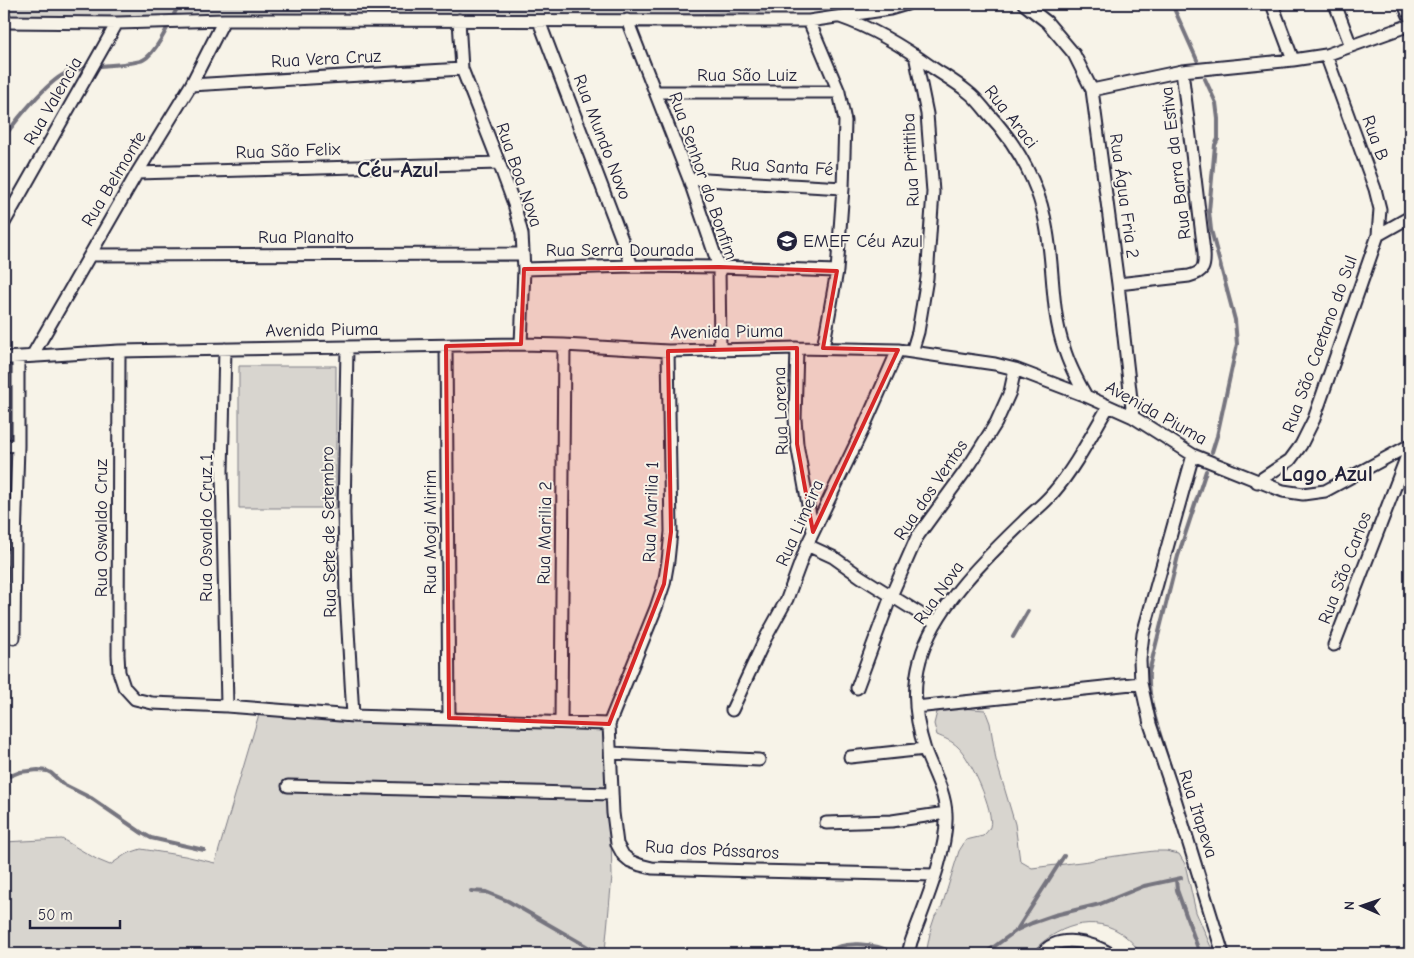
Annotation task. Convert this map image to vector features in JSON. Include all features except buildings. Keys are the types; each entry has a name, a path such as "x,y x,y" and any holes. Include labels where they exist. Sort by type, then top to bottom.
{"street":[{"path":"4,22 117,23 224,20 809,21 890,9 908,4"},
{"name":"Rua Água Fria 2","path":"1024,4 1047,22 1074,54 1092,90 1118,284 1133,418"},
{"path":"1272,4 1293,60"},
{"path":"1335,4 1352,46"},
{"path":"1404,4 1410,18"},
{"name":"Rua Araci","path":"838,16 881,34 969,93 997,122 1019,152 1030,173 1043,206 1048,232 1056,314 1063,346 1073,373 1086,396"},
{"name":"Rua Belmonte","path":"32,356 137,173 191,85 224,20"},
{"name":"Rua Boa Nova","path":"459,20 462,69 514,204 522,234 524,268 521,344"},
{"name":"Rua Senhor do Bonfim","path":"627,20 689,179 719,267 720,349"},
{"name":"Rua Mundo Novo","path":"539,21 632,266"},
{"path":"809,21 839,92 845,121 844,188 837,271 823,348"},
{"name":"Rua Valencia","path":"4,223 117,23"},
{"path":"1092,90 1182,71 1326,55 1410,25"},
{"name":"Rua Prititiba","path":"912,352 918,332 927,278 933,192 927,114 915,55"},
{"name":"Rua B","path":"1326,55 1375,189 1380,209 1378,235"},
{"name":"Rua Vera Cruz","path":"191,85 462,69"},
{"name":"Rua Barra da Estiva","path":"1118,284 1189,276 1197,274 1204,267 1204,252 1182,71"},
{"name":"Rua São Luiz","path":"655,92 839,92"},
{"name":"Rua São Felix","path":"137,173 499,163"},
{"name":"Rua Santa Fé","path":"689,179 844,188"},
{"path":"1378,235 1410,217"},
{"name":"Rua São Caetano do Sul","path":"1257,482 1290,460 1301,445 1314,419 1378,235"},
{"name":"Rua Planalto","path":"90,255 523,254"},
{"name":"Rua Serra Dourada","path":"524,268 632,266 837,271"},
{"name":"Avenida Piuma","path":"4,358 119,351 521,344 564,344 668,351 797,348 898,350 995,364 1015,369 1086,396 1133,418 1193,455 1283,491 1303,494 1325,491 1410,447"},
{"name":"Rua Marilia 2","path":"560,722 564,344"},
{"name":"Rua Mogi Mirim","path":"446,346 449,718"},
{"name":"Rua Sete de Setembro","path":"347,348 344,513 346,596 353,716"},
{"name":"Rua Lorena","path":"797,348 795,419 797,444 813,532"},
{"name":"Rua Osvaldo Cruz 1","path":"225,349 222,480 227,706"},
{"name":"Rua Limeira","path":"732,710 765,639 787,599 806,545 863,429 898,350"},
{"name":"Rua Oswaldo Cruz","path":"119,351 118,655 124,687 135,699 152,702 227,706"},
{"name":"Rua Marilia 1","path":"609,724 656,608 664,584 668,561 671,532 668,351"},
{"path":"14,638 18,358"},
{"name":"Rua dos Ventos","path":"858,688 891,596 917,536 972,463 996,423 1010,392 1015,369"},
{"name":"Rua Nova","path":"908,954 941,852 946,824 941,787 925,749 916,707 916,684 925,644 935,623 983,561 1053,494 1108,407"},
{"path":"4,445 18,446"},
{"name":"Rua São Carlos","path":"1334,645 1410,447"},
{"name":"Rua Itapeva","path":"1193,455 1143,634 1140,683 1150,724 1223,954"},
{"path":"806,545 833,557 860,577 935,623"},
{"path":"916,707 1140,683"},
{"path":"227,706 353,716 609,724"},
{"name":"Rua dos Pássaros","path":"609,724 614,829 617,844 623,855 630,861 652,868 934,875"},
{"path":"850,757 925,749"},
{"path":"610,753 759,760"},
{"path":"288,786 612,794"},
{"path":"826,823 892,821 946,813"},
{"path":"1042,954 1045,950 1060,943 1078,942 1100,948 1111,954"}],"highlighted area":[{"path":"719,267 837,271 823,348 898,350 813,532 797,444 797,348 668,351 671,532 664,584 609,724 449,718 446,346 521,344 524,269"}],"shaded area":[{"path":"4,4 887,4 876,7 698,14 403,18 154,18 4,17"},
{"path":"239,366 336,366 336,508 239,508"},
{"path":"262,704 444,717 608,721 612,876 605,951 702,954 4,954 4,842 62,839 110,865 126,854 141,849 215,863"},
{"path":"961,708 985,710 990,723 996,760 1015,824 1020,861 1032,868 1154,851 1179,854 1185,864 1196,912 1211,947 1212,954 1139,954 1125,936 1113,928 1101,924 1088,924 1075,926 1051,936 1030,954 926,954 931,928 935,916 942,906 959,851 966,840 983,836 990,827 989,809 975,773 956,745 937,735 934,724 937,712"}],"waterway":[{"path":"95,67 143,60 154,50 164,35 179,4"},
{"path":"1172,4 1197,60"},
{"path":"4,137 24,111 58,78 74,70 89,68"},
{"path":"1205,79 1216,103 1218,119 1218,139 1215,145 1209,211 1211,230 1235,320 1237,344 1212,452"},
{"path":"1171,769 1150,696 1149,672 1178,556 1206,471"},
{"path":"1013,637 1028,611"},
{"path":"4,769 10,776 20,772 47,771 63,784 91,798 151,838 204,850"},
{"path":"1018,928 1064,856"},
{"path":"984,954 1017,930 1032,923 1055,915 1100,904 1144,886 1181,878"},
{"path":"1176,879 1177,890 1200,954"},
{"path":"471,891 486,892 508,901 600,954"},
{"path":"824,954 841,946 859,944 878,947 896,954"},
{"path":"712,954 725,950 739,954"}],"place":[{"name":"EMEF Céu Azul","path":"787,241"}],"district":[{"name":"Céu Azul","path":"398,170"},
{"name":"Lago Azul","path":"1327,474"}]}
